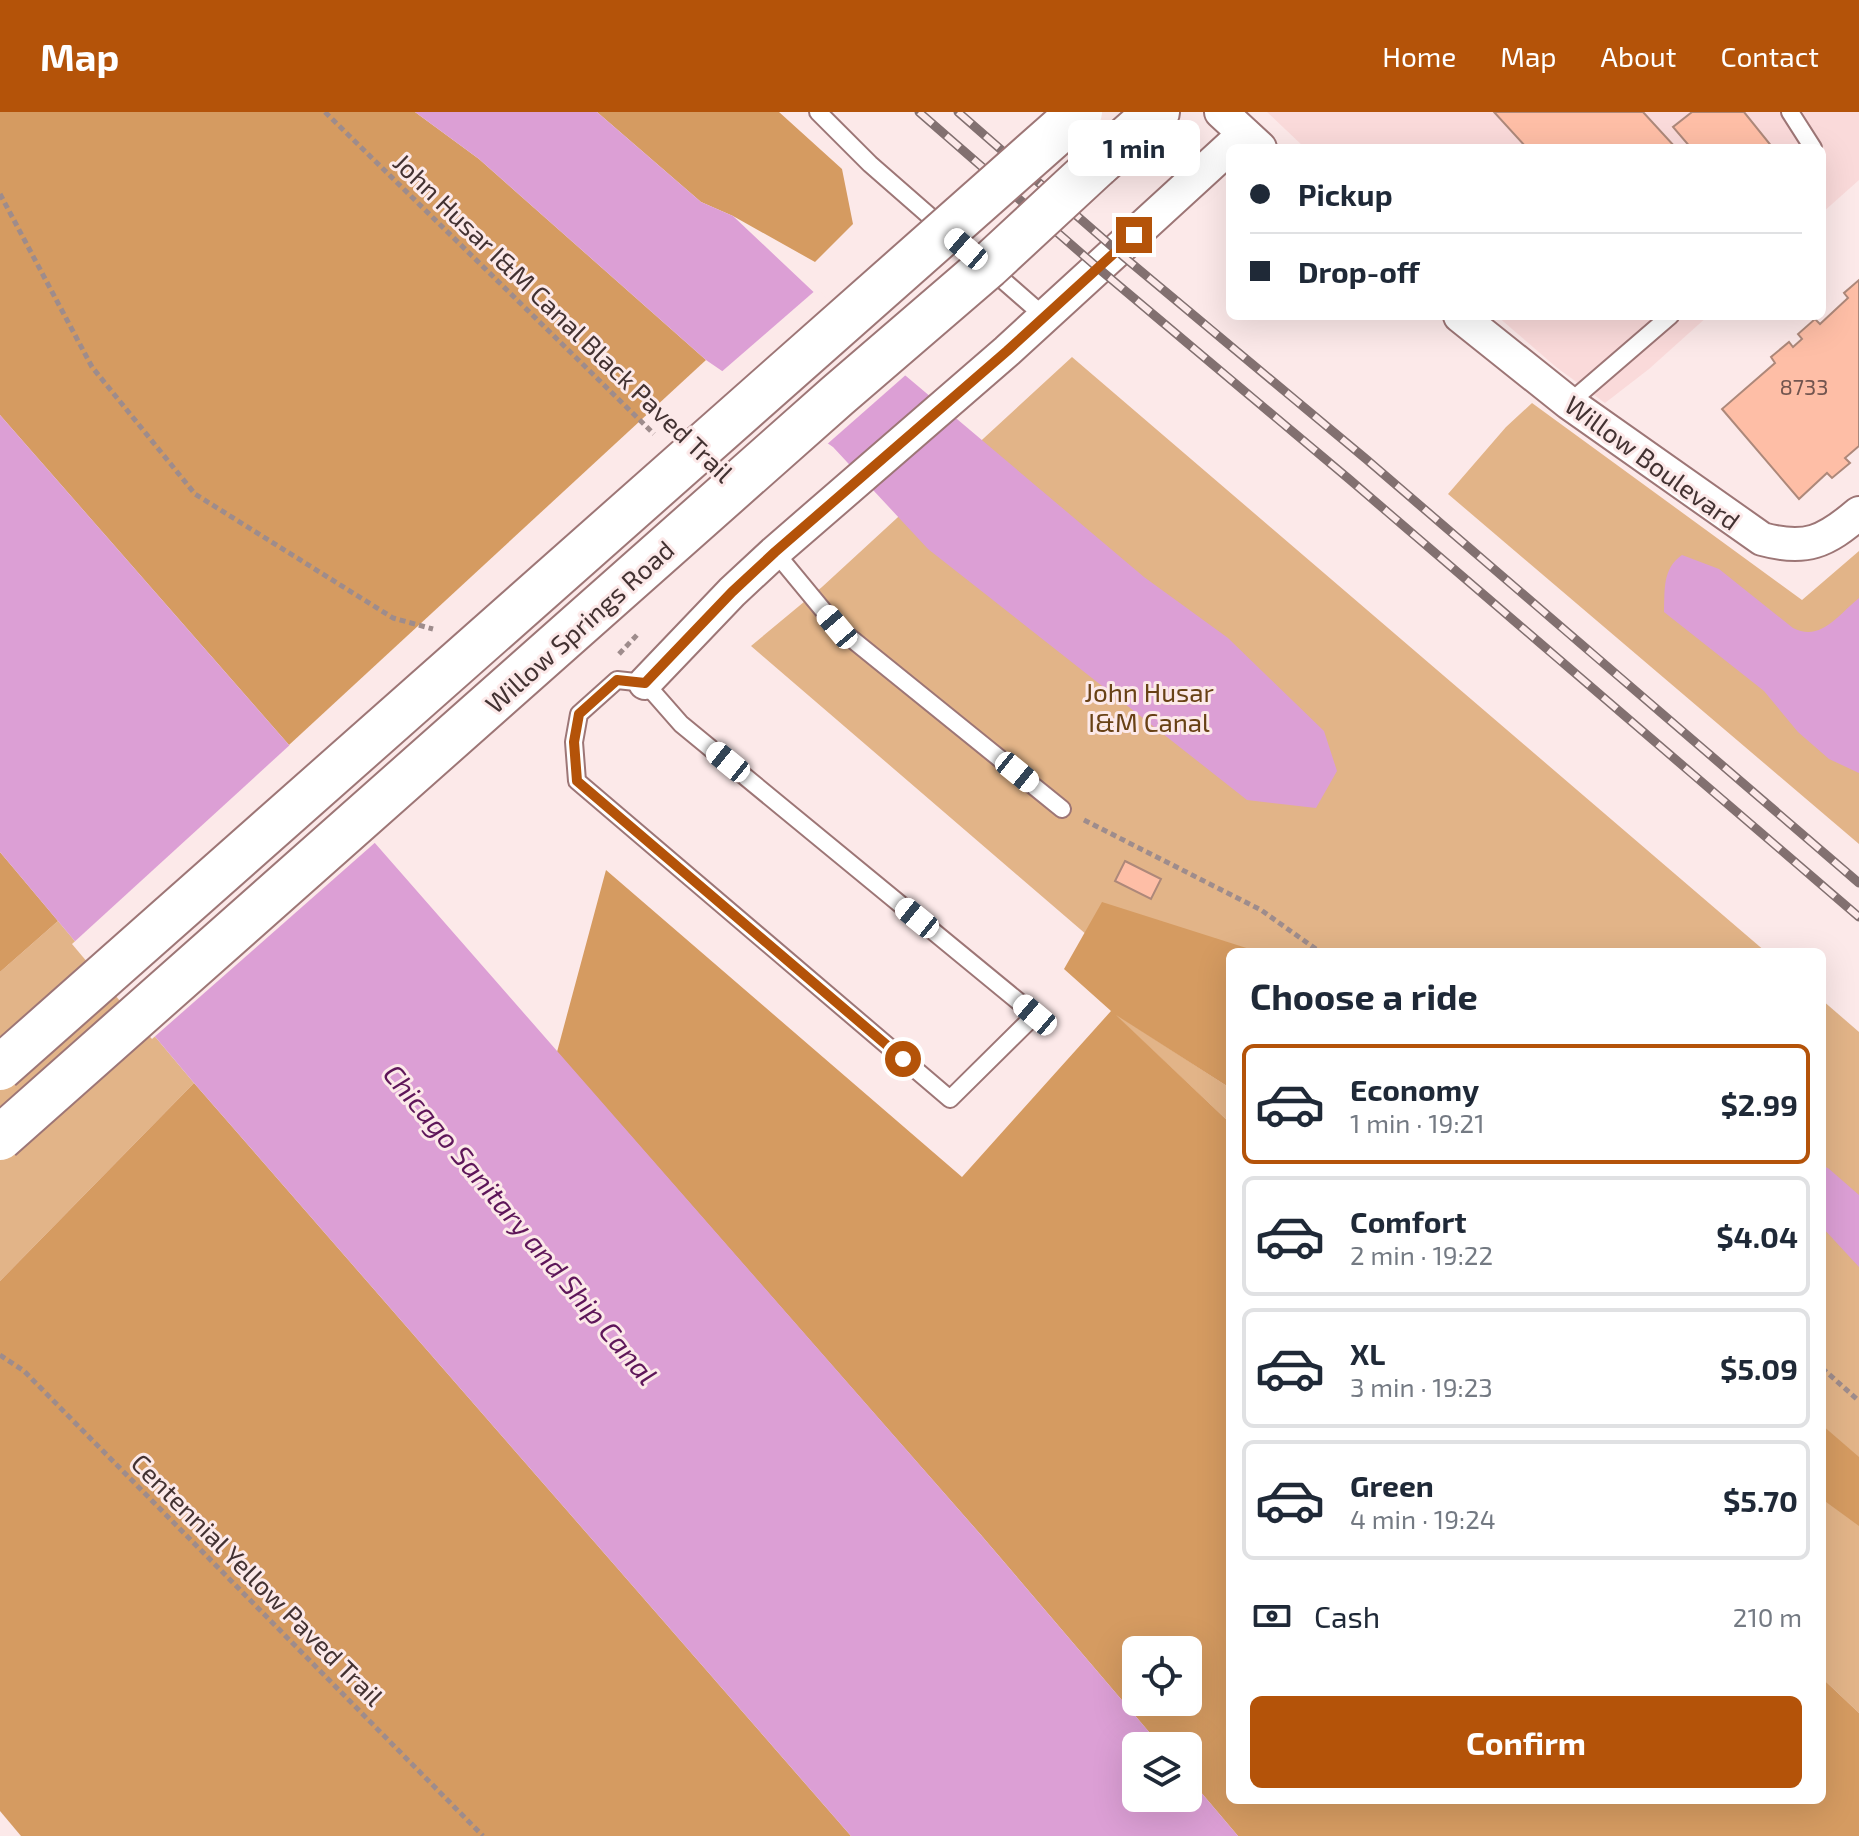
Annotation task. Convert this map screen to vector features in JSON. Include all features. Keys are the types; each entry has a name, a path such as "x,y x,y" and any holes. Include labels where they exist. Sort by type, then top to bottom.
{"main road":[{"name":"Willow Springs Road","path":"0,1068 1080,112"},
{"name":"Willow Springs Road","path":"0,1138 837,396 988,266 1157,112"}],"street":[{"path":"1221,112 1252,141"},
{"path":"645,683 775,552 1226,163"},
{"name":"Willow Boulevard","path":"1465,320 1569,403 1762,539 1787,546 1809,545 1842,527 1859,513"}],"lane":[{"path":"818,112 870,164 1045,317"},
{"path":"1790,112 1810,144"},
{"path":"1569,403 1665,320"},
{"path":"775,552 837,627 1062,809"},
{"path":"617,680 645,683 681,724 1035,1015 950,1099 577,781 574,742 579,714 617,680"}],"path":[{"name":"John Husar I&M Canal Black Paved Trail","path":"325,112 662,441"},
{"path":"0,194 92,367 195,494 393,618 438,630"},
{"path":"1062,809 1261,910 1314,948"},
{"name":"Centennial Yellow Paved Trail","path":"0,1355 24,1371 483,1836"},
{"path":"1826,1372 1859,1401"}],"shaded area":[{"path":"0,112 415,112 479,159 706,360 289,745 0,415"},
{"path":"597,112 779,112 842,169 853,224 815,262 733,216 701,202"},
{"path":"1267,112 1859,112 1859,180 1826,209 1826,144 1301,144"},
{"path":"1502,320 1704,320 1605,403 1556,367"},
{"path":"0,852 58,921 0,972"},
{"path":"606,870 962,1177 1111,1011 1064,969 1102,902 1246,948 1226,948 1226,1085 1116,1015 1226,1119 1226,1804 1826,1804 1826,1682 1859,1713 1859,1836 1238,1836 1202,1794 1202,1732 1149,1732 1135,1716 1202,1716 1202,1636 1122,1636 1122,1700 557,1052"},
{"path":"194,1083 851,1836 21,1836 0,1811 0,1281"},
{"path":"1826,1428 1859,1457 1859,1526 1826,1502"}],"green space":[{"name":"John Husar I&M Canal","path":"1072,357 1761,948 1226,948 1226,1055 751,646 822,587"},
{"path":"1532,403 1802,600 1859,551 1859,844 1448,494 1506,427"},
{"path":"58,921 194,1083 0,1281 0,972"},
{"path":"1826,1003 1859,1032 1859,1713 1826,1682"},
{"path":"1111,1011 1226,1085 1226,1119"}],"water":[{"path":"415,112 597,112 701,202 733,216 874,349 1144,577 1228,638 1324,731 1337,771 1316,808 1247,800 928,549 833,447 706,360 479,159"},
{"name":"Chicago Sanitary and Ship Canal","path":"0,415 981,1535 1122,1700 1122,1716 1135,1716 1149,1732 1122,1732 1122,1812 1202,1812 1202,1794 1238,1836 851,1836 194,1083 0,852"},
{"path":"1682,555 1719,569 1793,628 1803,631 1812,632 1829,625 1859,598 1859,773 1829,759 1798,732 1764,691 1664,612 1668,573"},
{"path":"1826,1167 1859,1195 1859,1267 1826,1231"}],"pier":[{"path":"817,289 908,373 825,446 719,374"},
{"path":"292,743 378,840 152,1039 72,944"}],"building":[{"path":"1494,112 1643,112 1672,144 1523,144"},
{"path":"1692,112 1744,112 1770,144 1688,144 1673,127"},
{"path":"1859,280 1859,446 1845,458 1850,463 1832,478 1827,473 1799,499 1722,409 1775,363 1771,357 1789,342 1793,347 1802,339 1798,334 1814,320 1820,324 1826,320 1848,298 1844,293"},
{"path":"1125,861 1161,879 1151,899 1115,881"}],"railway":[{"path":"919,112 1859,917"},
{"path":"958,112 1859,883"}],"route":[{"path":"903,1059 577,781 574,742 579,714 617,680 645,683 775,552 1007,351 1134,235"}]}
